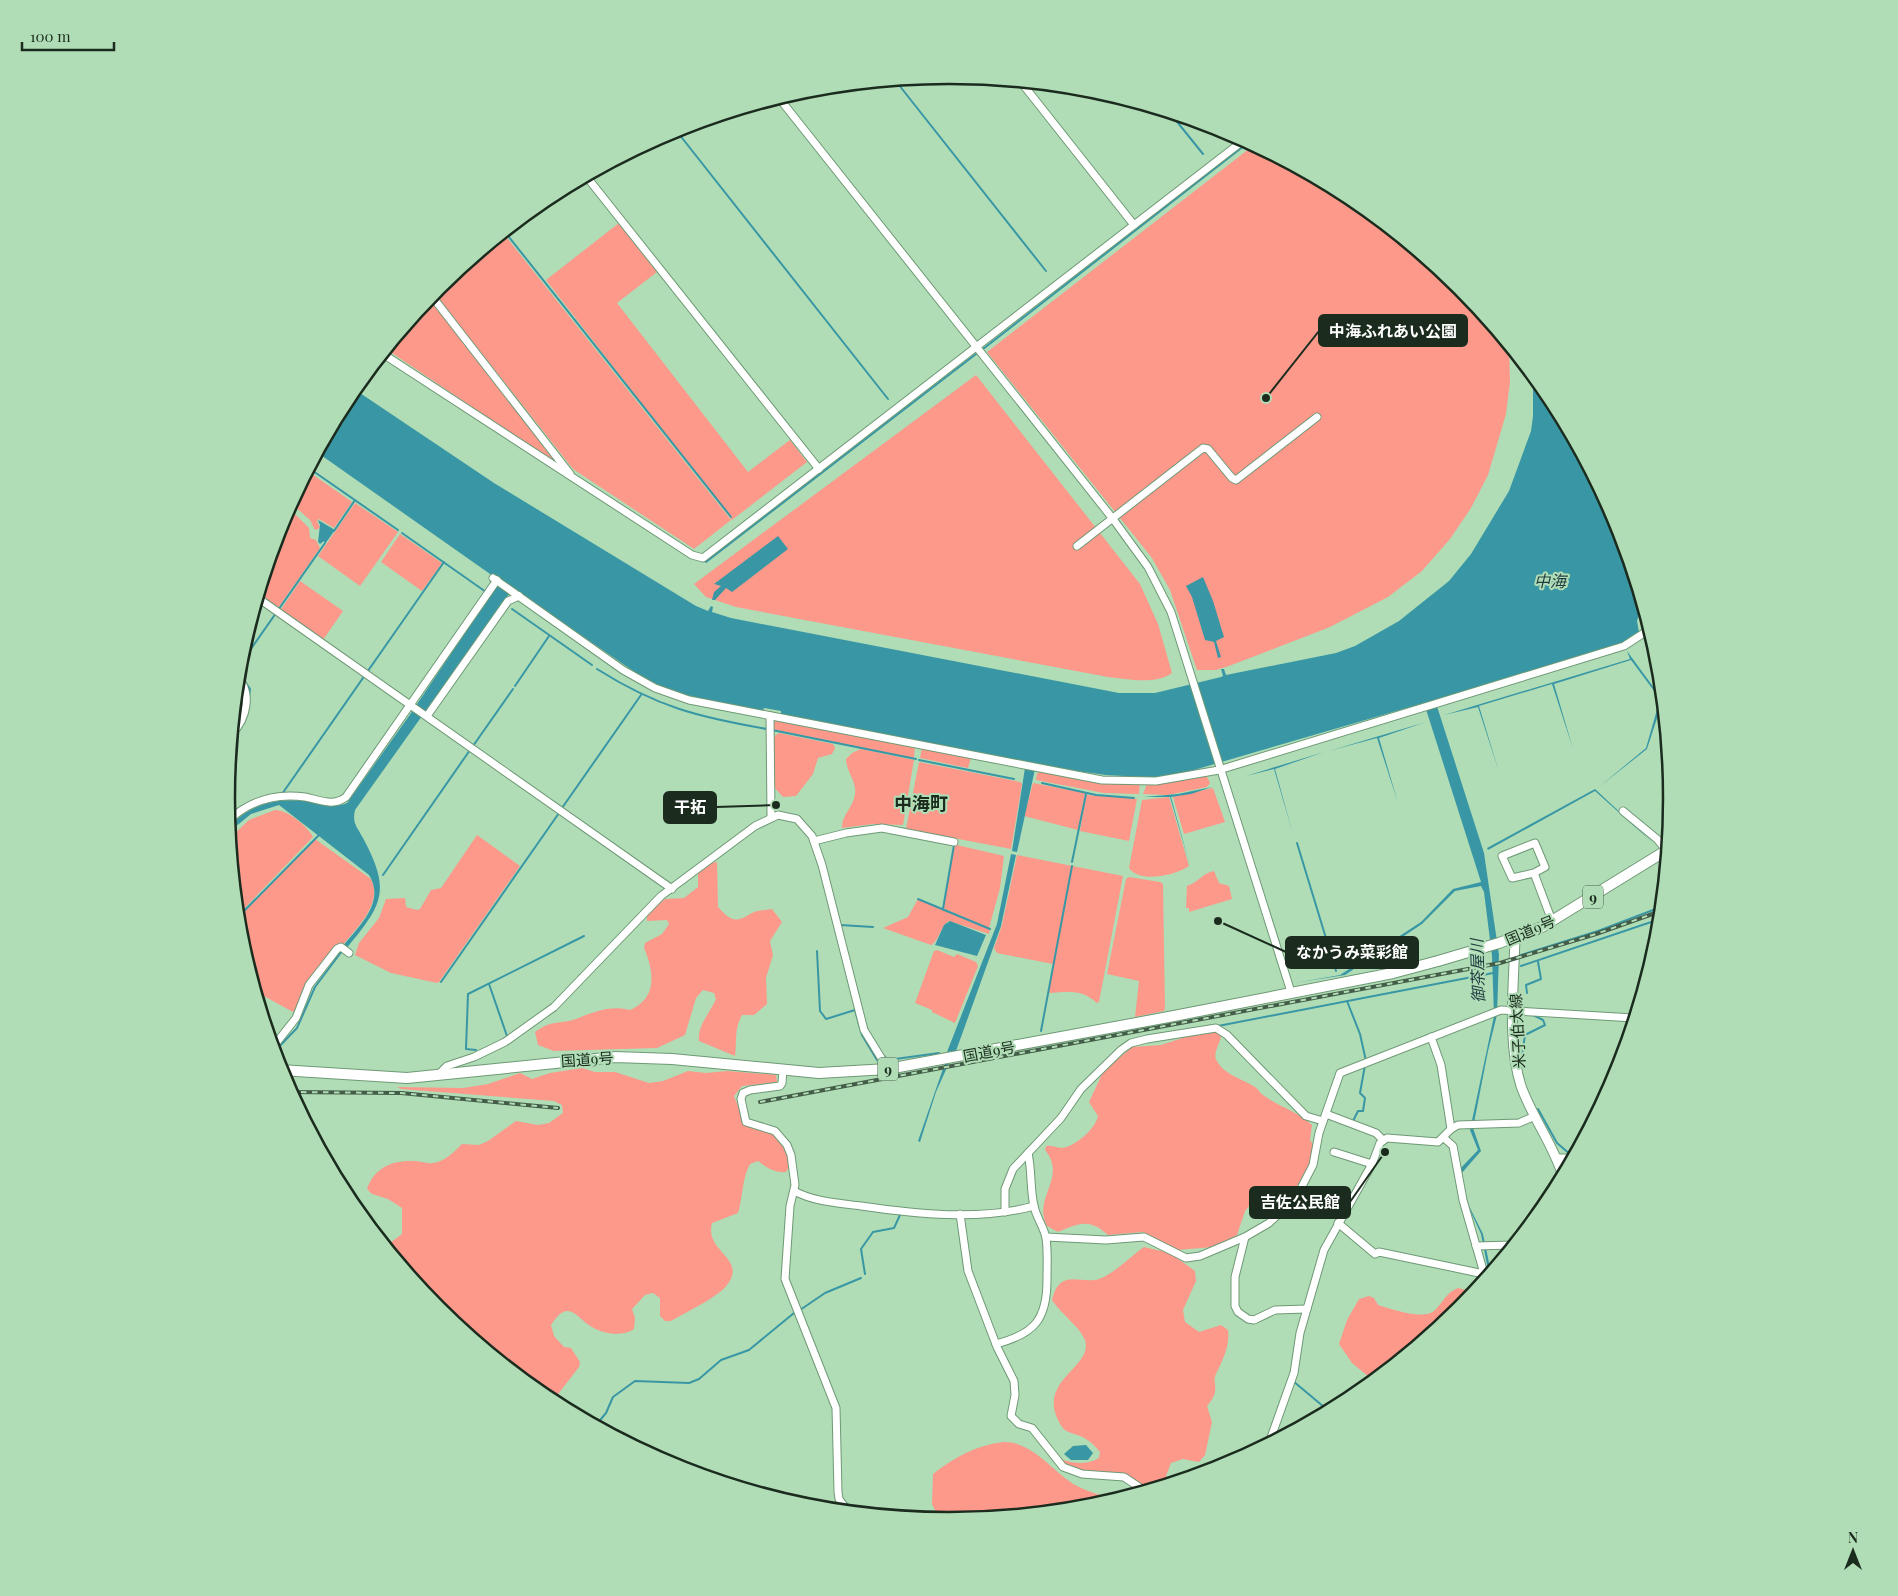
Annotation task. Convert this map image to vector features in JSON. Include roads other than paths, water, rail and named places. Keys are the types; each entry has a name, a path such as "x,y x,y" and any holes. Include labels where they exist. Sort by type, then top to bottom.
{"highway":[{"name":"国道9号","path":"289,1071 376,1077 438,1076 615,1057 672,1059 819,1073 888,1069 1393,973 1487,947 1552,922 1661,854"}],"main road":[{"name":"米子伯太線","path":"1515,937 1514,1010 1517,1068 1522,1088 1560,1168"}],"street":[{"path":"1026,88 1134,225"},
{"path":"783,103 1113,519 1148,567 1166,598 1218,768 1291,992"},
{"path":"387,357 692,555 703,558 1238,145"},
{"path":"590,181 819,469"},
{"path":"436,301 565,464 571,476"},
{"path":"1077,546 1203,448 1208,449 1232,478 1236,480 1317,417"},
{"path":"235,816 250,805 264,799 289,797 326,802 342,800 362,776 412,706 497,580 623,670 655,688 689,700 1102,780 1144,782 1174,779 1218,768 1424,707 1624,646 1644,633"},
{"path":"426,715 508,601 516,594"},
{"path":"263,601 672,888"},
{"path":"239,725 242,721 247,694 244,686"},
{"path":"770,716 771,816"},
{"path":"1623,812 1662,844"},
{"path":"438,1076 447,1066 505,1042 554,1007 597,965 656,901 771,816 785,815 797,819 809,831 814,841 822,865 864,1030 888,1069"},
{"path":"814,841 846,833 882,828 954,842"},
{"path":"1535,843 1545,867 1534,873 1512,878 1502,856 1535,843"},
{"path":"1534,873 1552,922"},
{"path":"278,1041 296,1018 309,985 337,949 346,951"},
{"path":"1046,1237 1106,1240 1144,1237 1181,1257 1200,1256 1245,1237 1269,1224 1296,1198 1313,1165 1323,1122 1336,1079 1340,1073 1501,1010 1628,1018"},
{"path":"1005,1212 1006,1182 1018,1163 1061,1118 1081,1089 1126,1046 1147,1039 1210,1027 1216,1028 1227,1035 1306,1116 1323,1122"},
{"path":"1383,1140 1391,1138 1434,1142 1444,1138 1450,1128 1441,1065 1431,1037"},
{"path":"783,1070 780,1086 747,1091 743,1093 741,1099 748,1124 770,1128 787,1145 794,1169 794,1191 790,1206 785,1279 836,1408 838,1492 839,1499 843,1504"},
{"path":"1326,1114 1376,1133 1383,1140"},
{"path":"1450,1128 1519,1123 1535,1116"},
{"path":"1444,1138 1453,1146 1482,1245 1484,1271"},
{"path":"1272,1435 1294,1373 1298,1343 1324,1250 1372,1164 1383,1140"},
{"path":"1334,1152 1372,1164"},
{"path":"996,1344 1023,1335 1035,1326 1040,1319 1048,1290 1046,1237 1034,1206 1032,1169 1028,1153"},
{"path":"1556,1158 1566,1158"},
{"path":"794,1191 816,1200 903,1212 960,1214 1005,1212 1034,1206"},
{"path":"960,1214 967,1267 996,1344 1014,1381 1015,1395 1010,1414 1015,1422 1032,1428 1063,1467 1082,1474 1124,1477 1138,1487"},
{"path":"1338,1223 1375,1254 1379,1252 1480,1275"},
{"path":"1245,1237 1235,1277 1235,1306 1238,1312 1248,1319 1254,1320 1275,1310 1307,1308"},
{"path":"1482,1245 1506,1245"}],"water":[{"name":"中海","path":"1533,387 1568,441 1590,482 1609,525 1639,613 1637,621 1639,632 1619,646 1618,644 1435,700 1484,853 1499,955 1497,1015 1473,1128 1481,1151 1461,1174 1468,1204 1483,1234 1489,1265 1487,1267 1481,1234 1468,1206 1458,1171 1478,1150 1470,1130 1494,1016 1492,956 1484,892 1481,886 1455,891 1422,924 1345,975 1294,983 1340,975 1421,922 1453,889 1481,882 1424,703 1194,770 1159,778 1106,775 1040,766 1026,761 1026,763 781,714 781,711 764,708 763,712 686,695 642,677 521,594 509,594 355,810 354,818 356,825 372,856 378,872 380,885 375,909 346,949 343,946 363,922 372,904 374,895 373,885 369,875 279,805 251,814 236,827 235,821 248,811 270,803 293,800 336,806 347,803 409,716 500,581 322,456 360,393 494,483 696,606 708,611 711,606 713,607 712,612 731,618 1119,693 1155,693 1221,677 1223,676 1221,669 1224,669 1226,675 1336,653 1355,646 1399,621 1449,581 1471,554 1509,491 1531,431"},
{"path":"318,520 335,530 325,544 324,541 320,544 318,542 320,525"},
{"path":"778,536 788,549 732,592 726,588 715,600 712,600 714,592 721,586 714,584"},
{"path":"1203,577 1213,601 1224,637 1216,641 1221,657 1218,658 1214,642 1205,640 1192,597 1186,586"},
{"path":"1627,651 1654,688 1655,692 1631,660 1554,684 1573,749 1552,684 1479,706 1499,772 1478,707 1444,715 1630,659"},
{"path":"1657,708 1658,715 1647,749 1599,787 1646,748"},
{"path":"1426,722 1379,738 1398,803 1377,738 1329,751"},
{"path":"1324,752 1275,769 1293,834 1274,769 1246,776"},
{"path":"1025,768 1035,769 1017,852 1012,851"},
{"path":"1212,787 1191,794 1171,797 1190,866 1170,797 1144,797 1178,794"},
{"path":"1595,789 1654,844 1595,791 1488,850 1487,848"},
{"path":"1011,854 1016,855 1001,926 956,1051 947,1052 997,924"},
{"path":"950,921 986,935 977,956 935,945 944,925"},
{"path":"946,1060 949,1063 936,1092 920,1142 918,1141"},
{"path":"1086,1445 1093,1453 1088,1460 1071,1460 1064,1454 1073,1446"}],"waterway":[{"path":"899,85 1046,271"},
{"path":"1177,121 1203,154"},
{"path":"681,136 888,399"},
{"path":"983,349 1243,147"},
{"path":"508,236 731,517"},
{"path":"706,562 976,354"},
{"path":"314,471 398,530"},
{"path":"334,531 355,500"},
{"path":"402,533 486,592"},
{"path":"250,650 325,543"},
{"path":"282,794 444,562"},
{"path":"512,609 592,665"},
{"path":"515,686 549,636"},
{"path":"597,669 659,702 699,715 767,729"},
{"path":"245,681 250,689 249,697"},
{"path":"473,746 513,689"},
{"path":"562,808 641,695"},
{"path":"772,730 916,759"},
{"path":"383,875 470,750"},
{"path":"919,760 1014,779"},
{"path":"1042,783 1096,795 1134,798"},
{"path":"1072,862 1086,794"},
{"path":"441,982 559,813"},
{"path":"244,911 319,835"},
{"path":"1297,843 1336,971"},
{"path":"943,909 954,845"},
{"path":"1041,1031 1072,866"},
{"path":"918,899 990,929"},
{"path":"1521,955 1598,931 1654,910"},
{"path":"1521,966 1652,922"},
{"path":"840,925 873,927"},
{"path":"476,1050 466,1049 468,994 584,936"},
{"path":"280,1046 297,1028 315,987 342,951"},
{"path":"817,951 820,1011 826,1019 855,1010 862,1035 877,1060"},
{"path":"1527,993 1526,985 1541,979 1538,962"},
{"name":"御茶屋川","path":"1218,1026 1493,973"},
{"path":"489,984 507,1036"},
{"path":"1347,1001 1360,1034 1366,1061"},
{"path":"1521,1063 1525,1035 1545,1025 1543,1020 1533,1015"},
{"path":"884,1056 888,1060 939,1053"},
{"path":"1352,1123 1358,1111 1363,1111 1365,1098 1360,1093 1365,1065"},
{"path":"1538,1109 1557,1143 1569,1153"},
{"path":"865,1274 861,1249 873,1232 894,1228 900,1215"},
{"path":"800,1310 825,1293 861,1278"},
{"path":"599,1421 606,1413 613,1397 635,1381 689,1383 699,1379 721,1360 749,1350 794,1313"},
{"path":"1293,1381 1323,1406"}],"railway":[{"path":"760,1102 1500,963 1596,934 1654,914"},
{"path":"298,1092 401,1093 558,1108"}],"place":[{"name":"中海ふれあい公園","path":"1266,398"},
{"name":"干拓","path":"776,805"},
{"name":"なかうみ菜彩館","path":"1218,921"},
{"name":"吉佐公民館","path":"1385,1152"}],"district":[{"name":"中海町","path":"921,803"}]}
